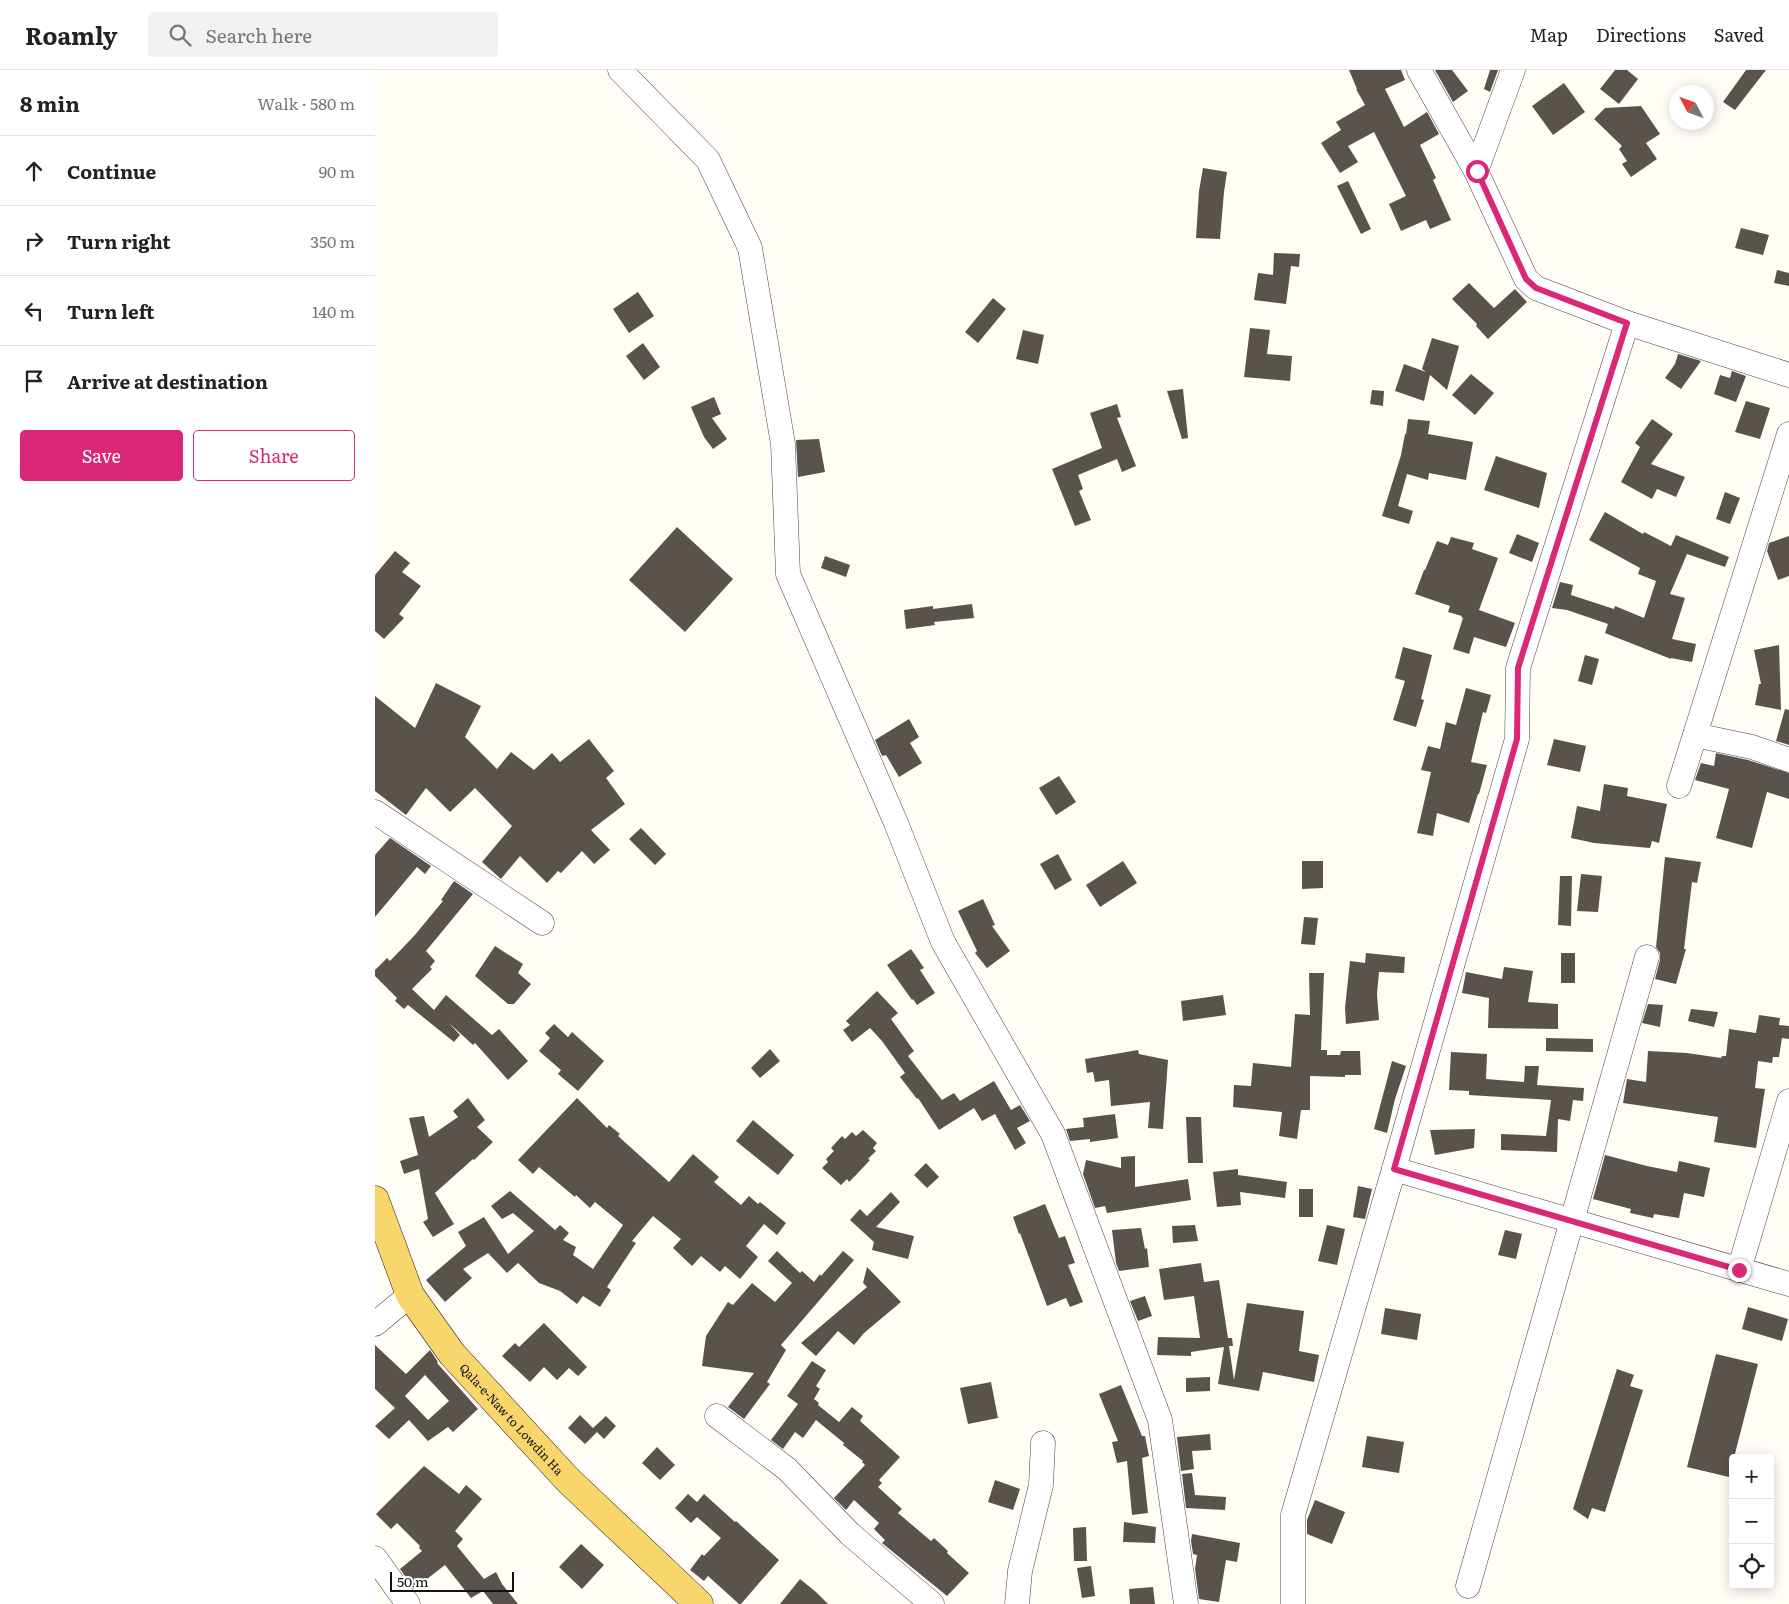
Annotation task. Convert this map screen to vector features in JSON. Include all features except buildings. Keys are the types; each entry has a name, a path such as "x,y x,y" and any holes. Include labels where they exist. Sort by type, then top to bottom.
{"main road":[{"name":"Qala-e-Naw to Lowdin Ha","path":"375,1200 410,1295 452,1354 561,1473 699,1604"}],"street":[{"path":"620,70 708,160 750,248 783,444 788,574 896,823 943,942 1053,1134 1160,1420 1185,1604"},
{"path":"1419,70 1477,171 1526,279 1536,288 1627,323 1789,375"},
{"path":"1477,171 1513,70"},
{"path":"1293,1604 1293,1515 1517,739 1518,668 1627,323"},
{"path":"1679,786 1789,434"},
{"path":"1695,735 1752,747 1789,760"},
{"path":"375,812 542,924"},
{"path":"1469,1586 1571,1220 1647,957"},
{"path":"1739,1270 1789,1101"},
{"path":"1394,1169 1789,1284"},
{"path":"375,1324 410,1295"},
{"path":"717,1416 787,1469 850,1534 931,1604"},
{"path":"1017,1604 1020,1571 1041,1485 1043,1443"},
{"path":"375,1558 408,1604"}],"route":[{"path":"1477,171 1526,279 1536,288 1627,323 1518,668 1517,739 1394,1169 1739,1270"}]}
